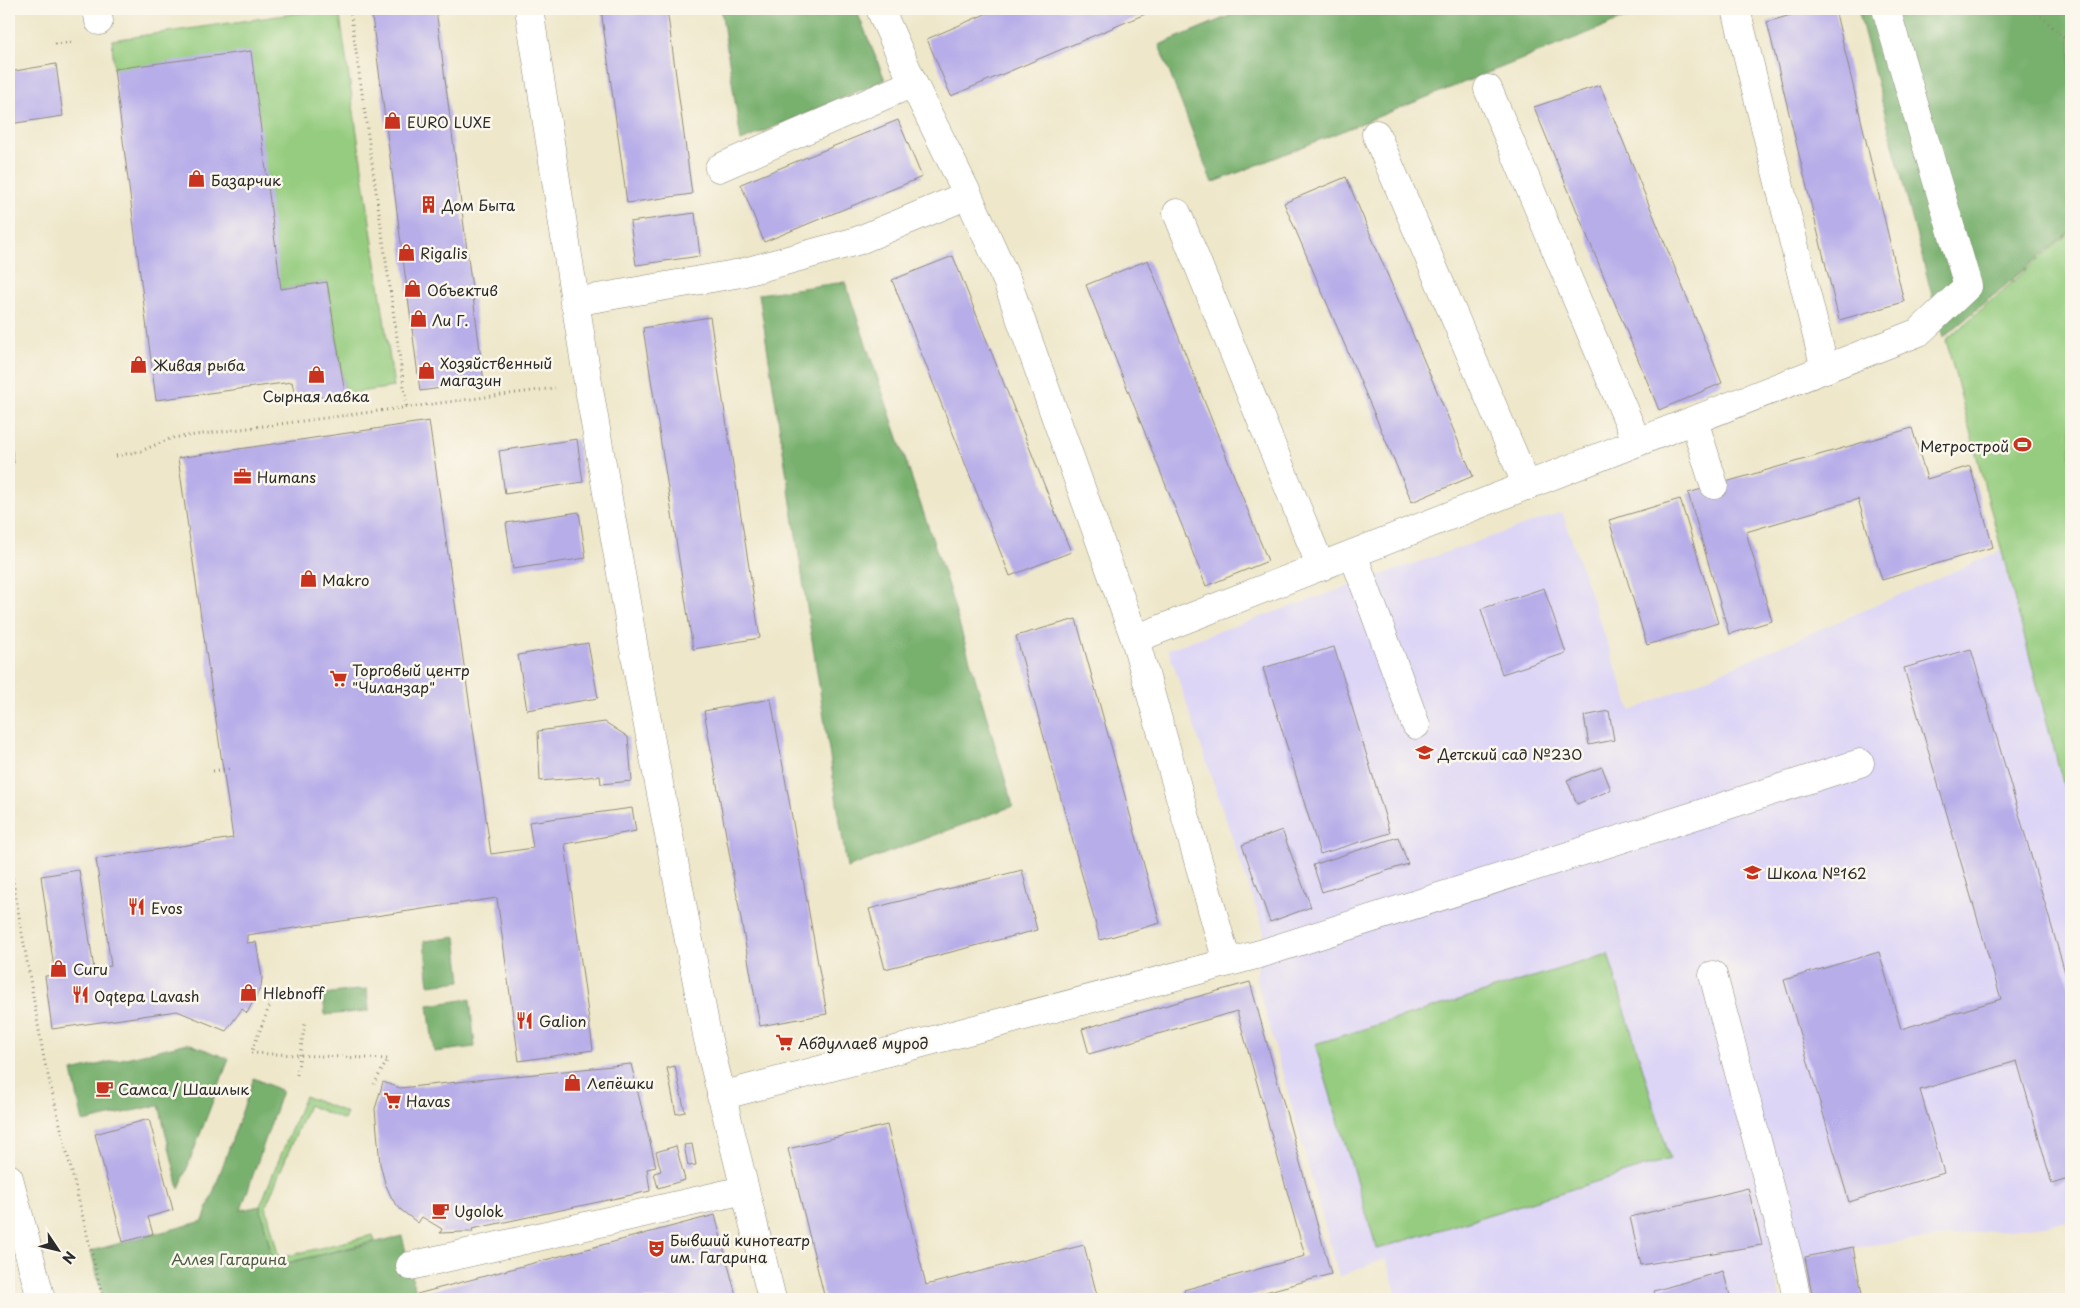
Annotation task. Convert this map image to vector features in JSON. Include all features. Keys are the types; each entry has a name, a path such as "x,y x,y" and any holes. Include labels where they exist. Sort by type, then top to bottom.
{"street":[{"path":"528,9 574,302 640,689 708,1040 772,1299"},
{"path":"885,9 881,10 913,83 968,195 1007,281 1135,639 1227,962"},
{"path":"1736,9 1825,369"},
{"path":"1135,639 1919,332 1968,286 1886,9"},
{"path":"719,168 913,83"},
{"path":"1488,90 1637,442"},
{"path":"1376,134 1527,486"},
{"path":"574,302 741,273 857,241 968,195"},
{"path":"1177,213 1321,567"},
{"path":"1694,420 1714,485"},
{"path":"1352,554 1416,725"},
{"path":"721,1096 1260,954 1860,763"},
{"path":"1714,975 1789,1261 1797,1299"},
{"path":"9,1178 41,1299"},
{"path":"410,1266 744,1190"}],"path":[{"path":"350,9 407,408"},
{"path":"2034,9 2071,45"},
{"path":"55,44 74,42"},
{"path":"116,456 141,451 172,438 588,383"},
{"path":"213,771 232,768"},
{"path":"9,858 44,1059 103,1299"},
{"path":"271,1002 251,1053 388,1059 374,1084"},
{"path":"297,1075 304,1022"}],"shaded area":[{"name":"Школа №162","path":"1562,512 1631,711 2001,551 2071,813 2071,1222 1853,1247 1772,1263 1780,1299 1398,1299 1386,1258 1339,1277 1256,978 1264,931 1168,649"}],"green space":[{"path":"326,9 339,9 394,387 345,394 327,282 281,289 114,69 112,40"},
{"path":"721,9 856,9 885,80 741,141"},
{"path":"1246,9 1648,9 1212,183 1159,45"},
{"path":"1858,9 2071,9 2071,230 1943,338"},
{"name":"Метрострой","path":"2071,231 2071,813 1946,340"},
{"path":"845,282 945,576 1013,806 847,868 759,294"},
{"path":"456,937 461,981 429,985 424,941"},
{"path":"1608,954 1670,1159 1377,1249 1315,1044"},
{"path":"367,989 369,1011 325,1015 323,994"},
{"path":"470,999 475,1047 434,1052 428,1005"},
{"path":"188,1043 229,1059 179,1189 159,1105 83,1122 72,1071"},
{"name":"Аллея Гагарина","path":"254,1078 282,1091 241,1210 260,1206 274,1266 402,1236 418,1299 103,1299 91,1251 203,1221"},
{"path":"305,1096 347,1113 344,1120 308,1105 266,1206 279,1258 373,1235 375,1241 274,1266 260,1206"}],"building":[{"name":"Дом Быта","path":"371,9 436,9 484,382 420,391"},
{"path":"601,9 667,9 692,194 627,203"},
{"path":"997,9 1157,9 951,96 927,39"},
{"path":"1811,9 1835,9 1904,302 1839,320 1767,22"},
{"name":"Базарчик","path":"251,51 281,289 327,282 345,394 296,400 292,382 156,400 114,69"},
{"path":"56,64 63,116 9,124 9,72"},
{"path":"1600,85 1722,383 1659,410 1534,107"},
{"path":"898,120 922,177 764,242 741,184"},
{"path":"1346,177 1473,476 1412,502 1284,203"},
{"path":"695,213 700,256 636,265 630,222"},
{"path":"953,256 1071,552 1010,576 892,280"},
{"path":"1148,260 1268,561 1206,586 1086,285"},
{"path":"710,317 760,638 693,649 643,328"},
{"name":"Торговый центр \"Чиланзар\"","path":"429,421 491,854 533,848 529,822 632,808 636,831 565,844 593,1050 519,1061 497,898 247,935 247,943 256,942 262,978 261,987 247,1013 242,1009 226,1031 177,1011 52,1029 45,976 55,975 41,876 79,870 94,969 111,966 96,859 233,838 178,458"},
{"path":"1912,428 1927,479 1970,466 1993,547 1882,580 1858,499 1746,532 1772,621 1729,634 1688,493"},
{"path":"9,434 14,463 9,464"},
{"path":"577,439 583,482 505,494 499,451"},
{"path":"1680,499 1718,623 1647,645 1609,520"},
{"path":"579,512 586,558 513,569 506,523"},
{"path":"1544,588 1566,653 1502,674 1481,609"},
{"path":"1076,619 1160,923 1100,940 1016,636"},
{"path":"588,643 598,698 527,710 518,655"},
{"path":"1334,647 1390,833 1320,854 1263,668"},
{"path":"1971,649 2071,993 2071,1178 2052,1184 2017,1061 1920,1090 1944,1173 1849,1202 1784,980 1879,952 1901,1029 2001,999 1904,668"},
{"path":"771,699 827,1014 760,1026 704,711"},
{"path":"1609,711 1614,740 1589,745 1584,716"},
{"path":"605,722 628,737 632,781 601,784 600,776 540,781 538,731"},
{"path":"1602,767 1611,790 1577,804 1567,780"},
{"path":"1282,830 1311,907 1270,922 1242,845"},
{"path":"1398,837 1408,864 1322,892 1313,865"},
{"path":"1022,870 1037,930 885,969 869,909"},
{"path":"1250,982 1331,1274 1240,1299 1186,1299 1184,1290 1305,1256 1237,1011 1089,1054 1082,1029"},
{"path":"631,1064 656,1167 647,1169 650,1191 472,1229 473,1232 440,1233 442,1229 422,1217 418,1223 401,1210 392,1199 380,1164 375,1109 383,1082 400,1088"},
{"path":"675,1066 685,1112 676,1114 667,1068"},
{"path":"149,1119 173,1210 148,1217 153,1234 123,1242 95,1134"},
{"path":"887,1125 926,1285 1084,1245 1098,1299 825,1299 788,1149"},
{"path":"692,1144 696,1165 688,1166 684,1145"},
{"path":"676,1146 685,1180 658,1188 654,1173 661,1171 656,1152"},
{"path":"1748,1188 1762,1245 1641,1265 1630,1217"},
{"name":"Бывший кинотеатр им. Гагарина","path":"715,1215 737,1299 418,1299 417,1294"},
{"path":"1853,1247 1863,1299 1813,1299 1805,1257"},
{"path":"1723,1271 1731,1299 1656,1299 1654,1291"}],"place":[{"name":"EURO LUXE","path":"393,121"},
{"name":"Базарчик","path":"197,179"},
{"name":"Дом Быта","path":"428,204"},
{"name":"Rigalis","path":"406,252"},
{"name":"Объектив","path":"413,289"},
{"name":"Ли Г.","path":"418,319"},
{"name":"Живая рыба","path":"139,364"},
{"name":"Хозяйственный магазин","path":"426,371"},
{"name":"Сырная лавка","path":"316,374"},
{"name":"Метрострой","path":"2023,445"},
{"name":"Humans","path":"243,476"},
{"name":"Makro","path":"308,579"},
{"name":"Торговый центр \"Чиланзар\"","path":"338,678"},
{"name":"Детский сад №230","path":"1424,753"},
{"name":"Школа №162","path":"1753,872"},
{"name":"Evos","path":"137,907"},
{"name":"Сиги","path":"59,968"},
{"name":"Hlebnoff","path":"249,992"},
{"name":"Oqtepa Lavash","path":"80,995"},
{"name":"Galion","path":"525,1020"},
{"name":"Абдуллаев мурод","path":"784,1042"},
{"name":"Лепёшки","path":"573,1082"},
{"name":"Самса / Шашлык","path":"104,1088"},
{"name":"Havas","path":"392,1100"},
{"name":"Ugolok","path":"440,1210"},
{"name":"Бывший кинотеатр им. Гагарина","path":"656,1248"}]}
